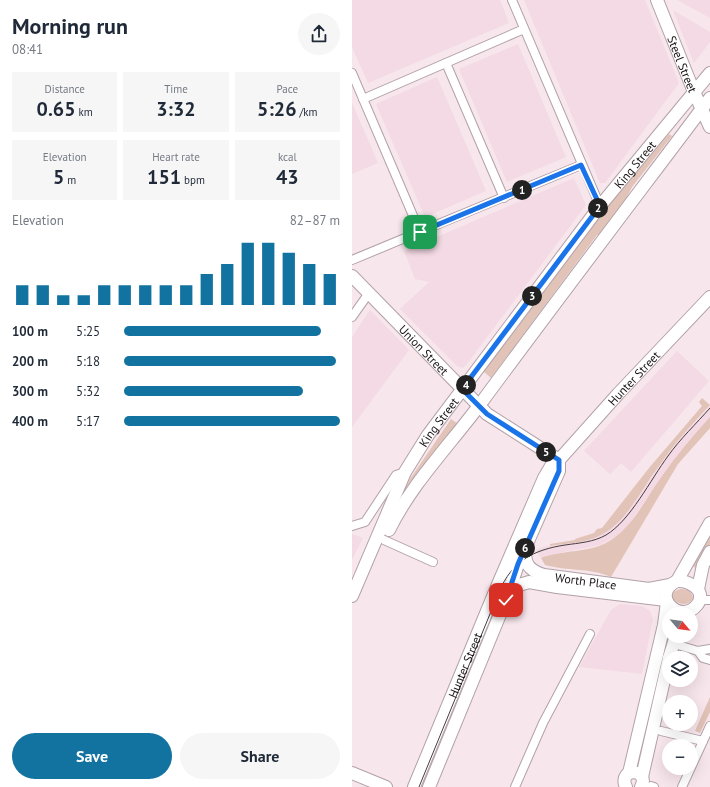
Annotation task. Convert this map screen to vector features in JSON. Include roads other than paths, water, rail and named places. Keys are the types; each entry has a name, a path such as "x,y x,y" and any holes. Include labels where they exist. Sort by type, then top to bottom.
{"main road":[{"name":"Steel Street","path":"657,0 694,92 710,127"},
{"name":"King Street","path":"352,596 405,472 428,436 600,206 710,73"},
{"name":"King Street","path":"358,582 409,495 479,406 610,229 710,98"},
{"name":"Union Street","path":"352,276 487,414 559,460"},
{"name":"Hunter Street","path":"414,787 499,582 544,478 551,466 559,460 618,394 710,297"},
{"name":"Hunter Street","path":"429,787 508,595 517,566 559,471 559,460"},
{"path":"626,787 625,780 629,773 664,625 667,591 674,583 710,523"},
{"name":"Worth Place","path":"527,543 525,555 527,565 533,571 544,575 644,588 674,583"},
{"path":"694,607 702,596 703,565 710,552"},
{"name":"Worth Place","path":"508,595 516,586 529,582 666,601"},
{"path":"674,583 689,583 702,596"},
{"path":"666,601 670,607"},
{"path":"647,784 664,687"},
{"path":"352,773 386,787"},
{"path":"629,773 636,773 647,784"}],"street":[{"path":"512,0 581,165 600,206"},
{"path":"363,99 524,29"},
{"path":"446,63 504,198"},
{"path":"352,73 420,232"},
{"path":"352,260 581,165"},
{"path":"352,317 369,293"},
{"path":"352,526 365,522 396,475 405,472"},
{"path":"384,540 432,562"},
{"path":"515,787 527,758 560,690 590,634"},
{"path":"682,643 698,651 703,658 710,660"},
{"path":"698,651 710,649"},
{"path":"682,787 710,726"},
{"path":"661,731 703,741"}],"tram line":[{"path":"419,787 499,592 510,572 533,554 554,547 596,539 615,529 640,499 661,465 710,408"}]}
